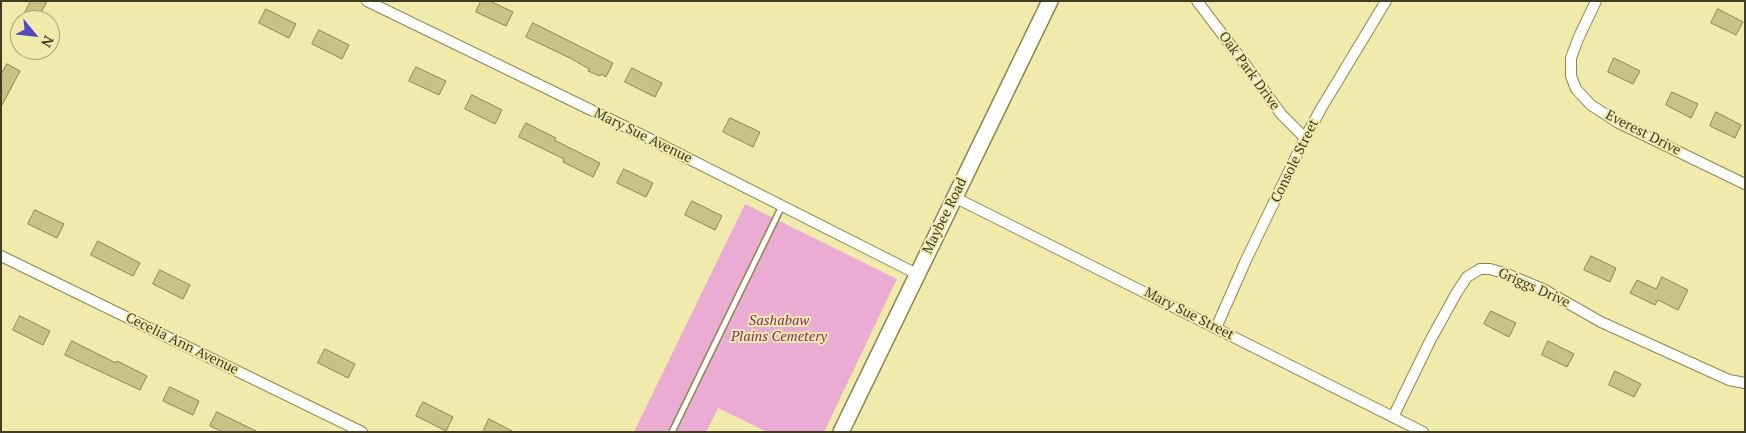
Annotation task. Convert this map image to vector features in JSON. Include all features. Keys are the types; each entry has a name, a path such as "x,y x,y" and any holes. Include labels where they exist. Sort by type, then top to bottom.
{"main road":[{"name":"Maybee Road","path":"841,432 1050,1"}],"street":[{"name":"Mary Sue Avenue","path":"367,1 617,122 917,274"},
{"name":"Oak Park Drive","path":"1197,1 1281,114 1305,138"},
{"name":"Console Street","path":"1216,328 1305,138 1386,1"},
{"name":"Everest Drive","path":"1596,1 1571,58 1571,76 1576,89 1591,105 1617,122 1745,184"},
{"name":"Mary Sue Street","path":"954,197 1423,432"},
{"name":"Cecelia Ann Avenue","path":"1,256 362,432"},
{"name":"Griggs Drive","path":"1393,417 1431,339 1457,292 1467,277 1480,269 1490,269 1507,274 1543,289 1602,322 1730,380 1745,383"}],"lane":[{"path":"672,432 782,206"}],"green space":[{"name":"Sashabaw Plains Cemetery","path":"745,204 897,279 824,432 767,432 718,408 706,432 634,432"}],"building":[{"path":"31,1 47,1 42,10 26,10"},
{"path":"481,1 490,1 513,12 506,26 476,12"},
{"path":"266,9 296,24 289,38 259,23"},
{"path":"1718,9 1743,22 1736,35 1711,23"},
{"path":"533,23 613,63 606,77 588,71 589,69 572,59 526,37"},
{"path":"319,30 349,45 342,59 312,44"},
{"path":"1614,58 1640,71 1633,84 1608,72"},
{"path":"7,64 20,71 1,107 1,75"},
{"path":"416,67 446,81 439,95 409,81"},
{"path":"632,68 662,83 655,97 625,82"},
{"path":"1672,92 1698,104 1691,118 1666,105"},
{"path":"472,95 502,110 495,124 465,109"},
{"path":"1716,112 1741,125 1735,138 1710,126"},
{"path":"730,118 760,132 753,147 723,132"},
{"path":"526,123 556,138 554,140 600,163 593,177 563,162 564,159 519,137"},
{"path":"624,169 653,183 646,197 617,183"},
{"path":"692,201 722,216 715,230 685,215"},
{"path":"35,210 64,224 57,238 28,224"},
{"path":"98,241 140,263 133,276 91,255"},
{"path":"1591,256 1616,268 1610,282 1584,270"},
{"path":"160,270 190,285 183,299 153,284"},
{"path":"1662,277 1688,290 1678,310 1658,300 1655,305 1630,293 1637,280 1656,289"},
{"path":"1491,311 1516,323 1509,337 1484,324"},
{"path":"20,316 50,331 43,345 13,330"},
{"path":"72,341 147,376 140,390 65,355"},
{"path":"1548,341 1574,354 1567,367 1542,355"},
{"path":"325,349 355,364 348,378 318,363"},
{"path":"1615,371 1641,384 1634,397 1609,385"},
{"path":"170,387 199,401 193,415 163,401"},
{"path":"423,402 453,417 446,431 416,416"},
{"path":"217,412 258,432 223,432 210,426"},
{"path":"489,419 514,432 483,432"}]}
